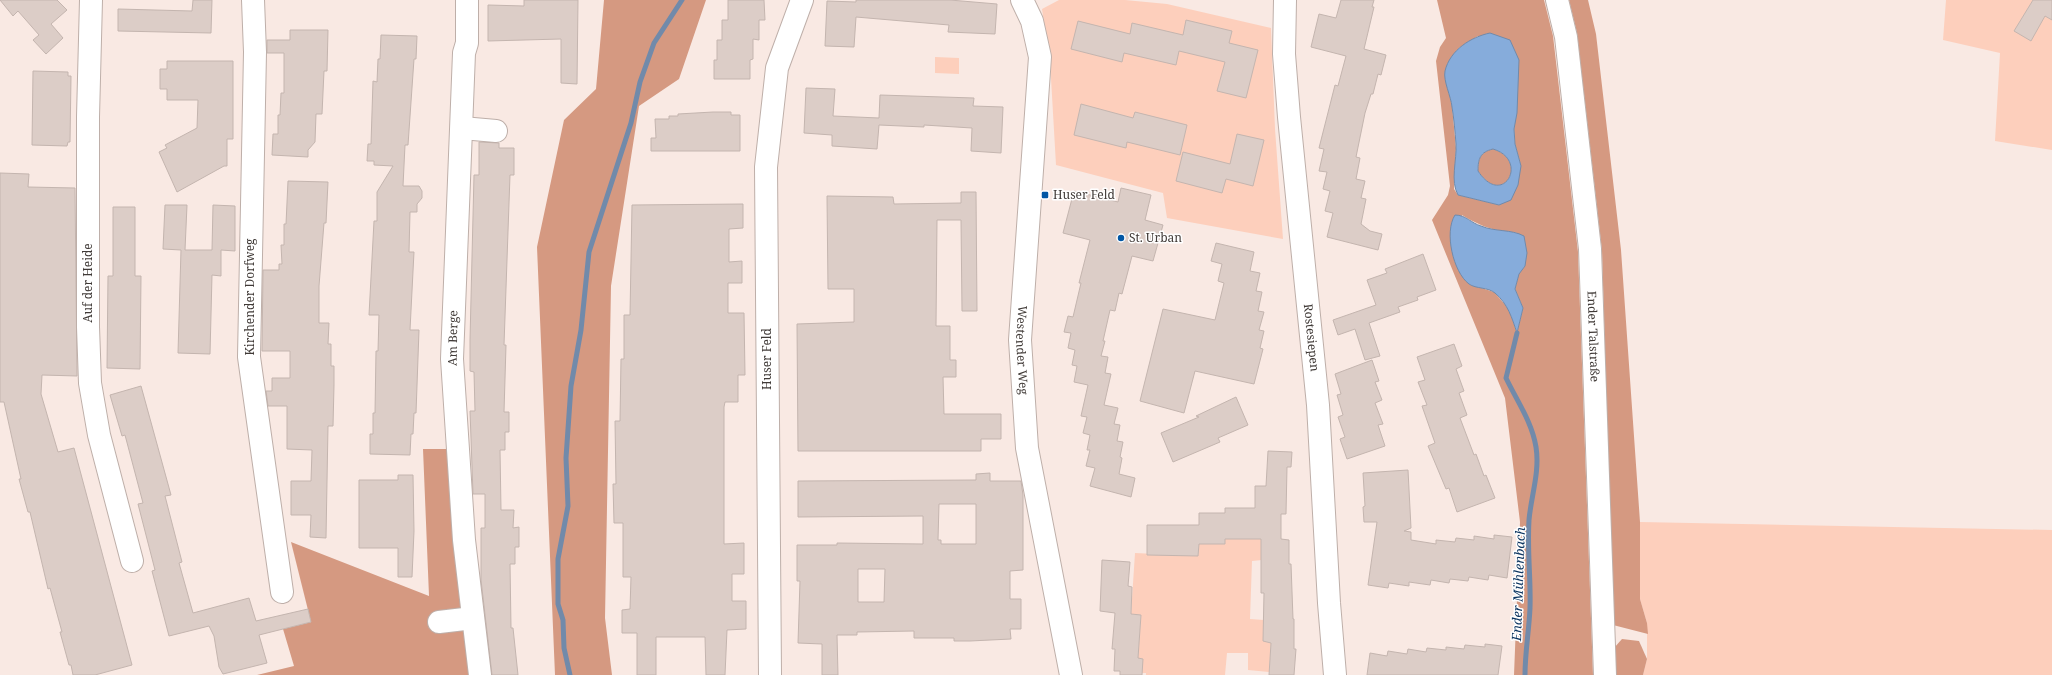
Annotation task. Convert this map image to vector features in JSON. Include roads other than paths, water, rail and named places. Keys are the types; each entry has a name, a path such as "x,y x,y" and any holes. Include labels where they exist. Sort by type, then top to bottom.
{"street":[{"name":"Auf der Heide","path":"91,0 88,116 88,327 90,383 99,435 132,561"},
{"name":"Kirchender Dorfweg","path":"253,0 255,52 249,357 282,592"},
{"name":"Am Berge","path":"467,0 452,359 464,540 480,675"},
{"name":"Huser Feld","path":"770,675 766,167 777,68 802,0"},
{"name":"Westender Weg","path":"1022,0 1032,21 1040,56 1020,340 1027,448 1071,675"},
{"name":"Rostesiepen","path":"1285,0 1284,54 1318,405 1328,603 1335,675"},
{"name":"Ender Talstraße","path":"1557,0 1566,38 1590,249 1605,675"},
{"path":"462,128 496,130"},
{"path":"439,622 473,618"}],"water":[{"path":"1490,33 1510,40 1519,60 1517,113 1514,129 1515,144 1521,166 1518,185 1511,200 1499,205 1458,195 1454,183 1456,150 1455,134 1451,103 1445,79 1445,71 1451,57 1456,51 1469,41","holes":["1493,149 1504,155 1510,162 1511,171 1509,178 1503,184 1496,185 1487,181 1478,171 1479,160 1485,152"]},
{"path":"1455,215 1462,216 1477,225 1486,228 1514,232 1524,236 1527,253 1525,266 1519,274 1515,289 1523,308 1517,333 1509,312 1499,297 1492,291 1469,284 1459,271 1450,241 1450,231"}],"waterway":[{"path":"570,675 564,648 563,620 558,604 558,559 568,506 566,458 571,386 581,330 589,252 631,123 640,82 654,43 682,0"},
{"name":"Ender Mühlenbach","path":"1517,333 1506,378 1531,429 1537,456 1536,475 1529,520 1528,542 1530,608 1525,675"}],"place":[{"name":"Huser Feld","path":"1045,195"},
{"name":"St. Urban","path":"1121,238"}]}
